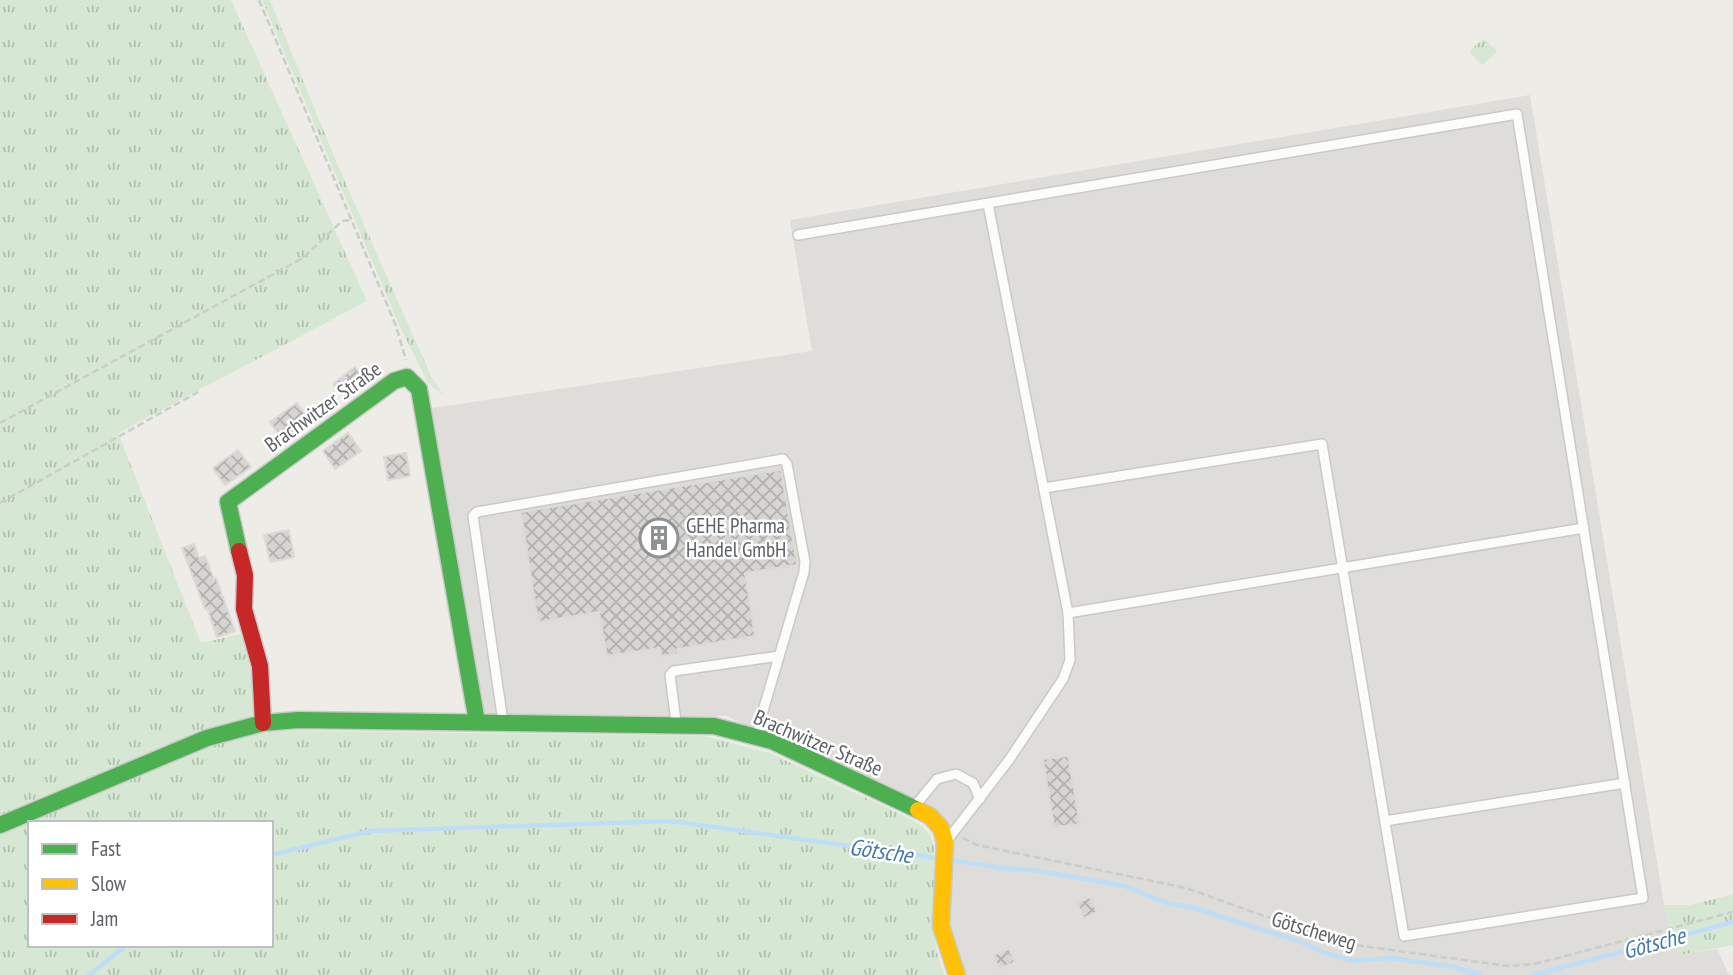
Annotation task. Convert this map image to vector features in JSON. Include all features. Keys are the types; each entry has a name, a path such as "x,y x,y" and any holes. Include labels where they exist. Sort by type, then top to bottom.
{"street":[{"name":"Brachwitzer Straße","path":"262,723 260,666 244,610 245,575 228,502 394,381 407,377 419,390 477,722"},
{"name":"Brachwitzer Straße","path":"0,825 207,737 262,723 298,720 676,724 714,726 758,736 913,808 930,817 949,837"},
{"path":"949,837 943,876 942,926 957,975"}],"lane":[{"path":"797,235 1517,114 1643,898 1404,936 1322,444 1044,488"},
{"path":"949,837 980,799 1063,678 1070,660 1068,613 988,204"},
{"path":"503,722 473,516 477,512 783,459 787,464 805,562 758,736"},
{"path":"1068,613 1584,528"},
{"path":"676,724 670,675 674,671 779,656"},
{"path":"913,808 937,779 956,774 972,783 980,799"},
{"path":"1385,821 1625,783"}],"path":[{"path":"259,0 396,326 406,358 407,377"},
{"path":"0,423 303,258 342,221 352,220"},
{"path":"0,503 200,391"},
{"name":"Götscheweg","path":"949,837 1186,888 1340,943 1508,966 1535,964 1733,912"}],"shaded area":[{"path":"1530,95 1664,905 1680,955 1717,949 1729,975 957,975 930,816 727,716 495,715 479,711 426,409 812,351 790,220"}],"green space":[{"path":"0,0 231,0 367,301 118,433 201,643 246,633 257,730 704,736 770,753 913,820 929,833 934,847 935,934 945,975 0,975"},
{"path":"262,0 270,0 338,166 431,376 444,396 428,383 400,327"},
{"path":"1484,39 1496,53 1484,64 1480,64 1470,50"},
{"path":"1733,894 1733,945 1680,955 1664,905 1690,905"}],"building":[{"path":"355,367 366,383 345,398 333,384"},
{"path":"297,403 310,421 283,440 270,422"},
{"path":"348,433 361,451 335,469 323,451"},
{"path":"238,450 251,467 225,485 213,468"},
{"path":"406,453 410,476 388,480 384,457"},
{"name":"GEHE Pharma Handel GmbH","path":"781,470 797,565 745,573 755,636 677,649 678,654 661,656 660,648 607,656 599,612 538,622 521,512"},
{"path":"289,530 294,557 270,562 264,535"},
{"path":"194,544 199,558 205,556 214,579 216,578 235,631 217,637 182,548"},
{"path":"1068,756 1080,824 1054,827 1043,759"},
{"path":"1090,897 1097,912 1084,918 1077,903"},
{"path":"1009,949 1015,962 999,969 993,955"}],"waterway":[{"name":"Götsche","path":"273,855 370,831 670,821 936,858"},
{"name":"Götsche","path":"951,860 1033,870 1125,886 1167,903 1191,907 1353,961 1391,958 1454,967 1480,975"},
{"name":"Götsche","path":"1534,975 1733,922"},
{"name":"Götsche","path":"89,975 124,947"}],"traffic: fast":[{"path":"239,551 228,502 394,381 407,377 419,389 477,722"},
{"path":"0,825 207,738 263,723 298,720 714,726 772,741 918,810"}],"traffic: slow":[{"path":"918,810 930,816 941,828 945,842 941,926 957,975"}],"traffic: jam":[{"path":"239,551 245,575 244,609 260,666 263,723"}],"place":[{"name":"GEHE Pharma Handel GmbH","path":"659,538"}]}
